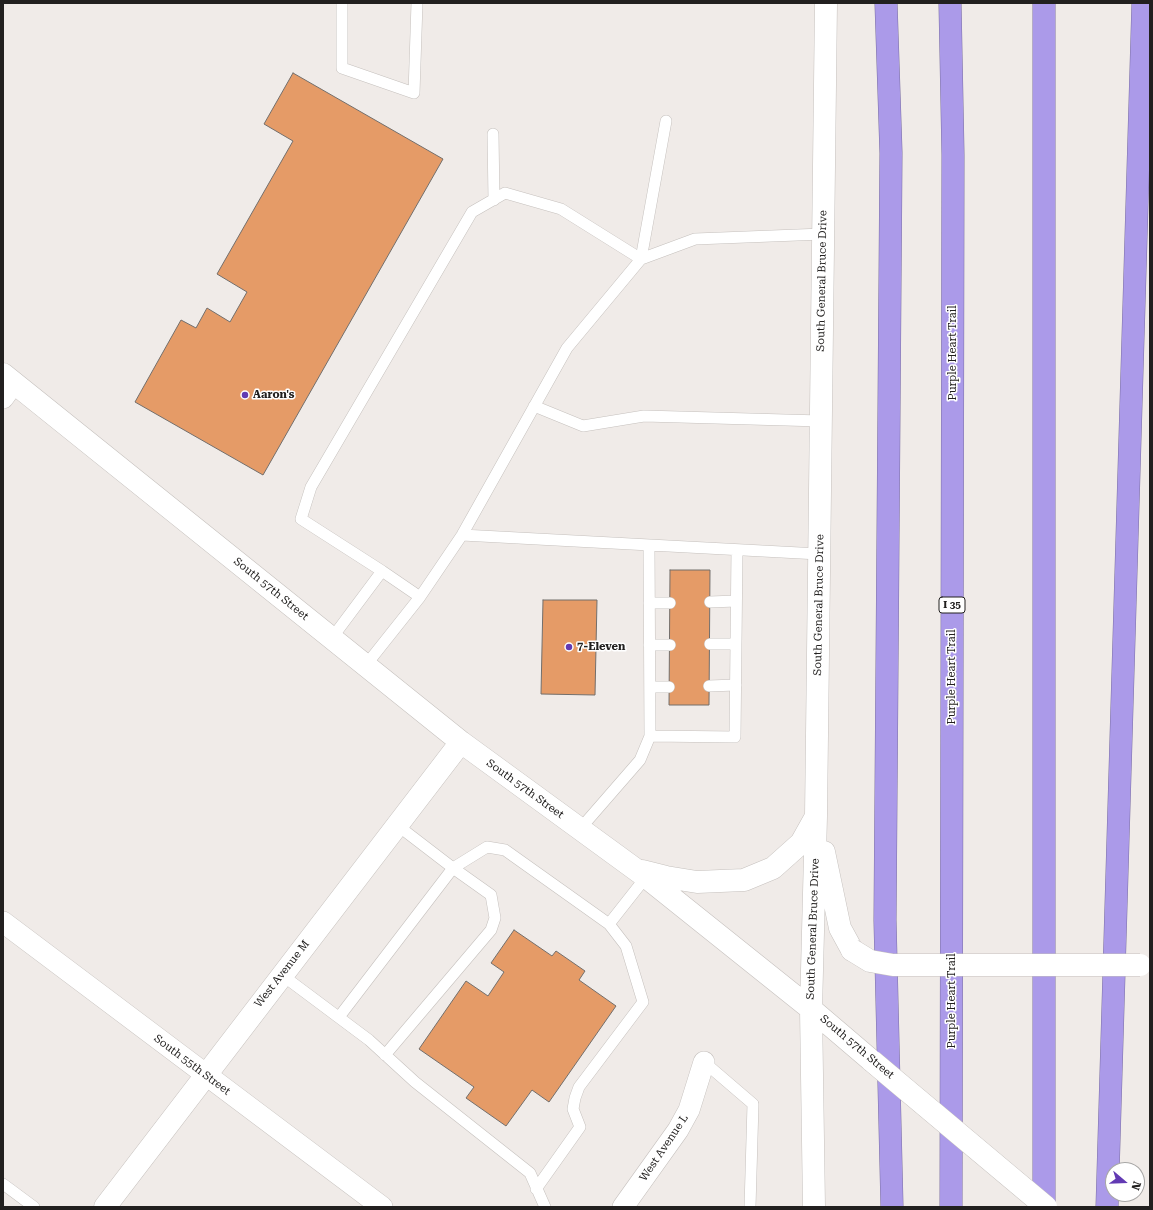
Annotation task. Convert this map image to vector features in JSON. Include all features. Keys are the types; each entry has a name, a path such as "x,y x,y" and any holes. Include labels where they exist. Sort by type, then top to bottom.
{"highway":[{"path":"886,3 891,168 885,920 892,1207"},
{"name":"Purple Heart Trail","path":"950,3 953,155 951,1207"},
{"path":"1044,3 1045,1207"},
{"path":"1107,1207 1143,3"}],"street":[{"name":"South General Bruce Drive","path":"814,1207 811,1009 816,816 826,3"},
{"name":"South 57th Street","path":"7,385 332,638 461,742 639,873 811,1009 1045,1207"},
{"name":"West Avenue M","path":"105,1207 461,742"},
{"path":"639,873 697,882 744,880 773,868 801,842 816,816"},
{"path":"816,816 840,928 852,950 870,961 893,965 1145,961"},
{"name":"South 55th Street","path":"3,922 382,1207"},
{"name":"West Avenue L","path":"623,1207 678,1130 689,1110 704,1062"}],"lane":[{"path":"342,3 342,68 414,93 417,3"},
{"path":"366,665 420,596 462,535 567,348 641,259 666,121"},
{"path":"493,134 494,200"},
{"path":"420,596 301,519 311,487 472,212 505,194 561,209 641,259"},
{"path":"641,259 695,239 823,234"},
{"path":"534,406 583,426 644,416 821,421"},
{"path":"462,535 819,554"},
{"path":"580,829 640,760 650,736 649,546"},
{"path":"650,736 735,737 737,550"},
{"path":"332,638 382,571"},
{"path":"710,602 736,601"},
{"path":"649,603 670,603"},
{"path":"710,644 736,644"},
{"path":"649,645 670,645"},
{"path":"709,686 736,685"},
{"path":"650,686 669,687"},
{"path":"385,1055 491,930 495,918 491,895 453,868 397,824"},
{"path":"339,1018 453,868 487,847 505,850 609,924 626,946 643,1002 579,1087 573,1109 580,1127 536,1189"},
{"path":"609,924 639,873"},
{"path":"282,975 339,1018 385,1055 415,1082 530,1173 545,1207"},
{"path":"704,1062 753,1104 750,1207"},
{"path":"3,1184 34,1207"}],"building":[{"path":"293,73 443,159 263,475 135,402 181,320 196,328 207,308 230,322 247,292 217,274 293,141 264,124"},
{"path":"670,570 710,570 709,705 669,705"},
{"name":"7-Eleven","path":"543,600 597,600 595,695 541,694"},
{"path":"514,930 552,956 556,951 585,971 579,980 616,1006 549,1102 532,1090 506,1126 466,1098 474,1087 419,1049 466,981 488,996 504,972 491,963"}],"place":[{"name":"Aaron's","path":"245,395"},
{"name":"7-Eleven","path":"569,647"}]}
